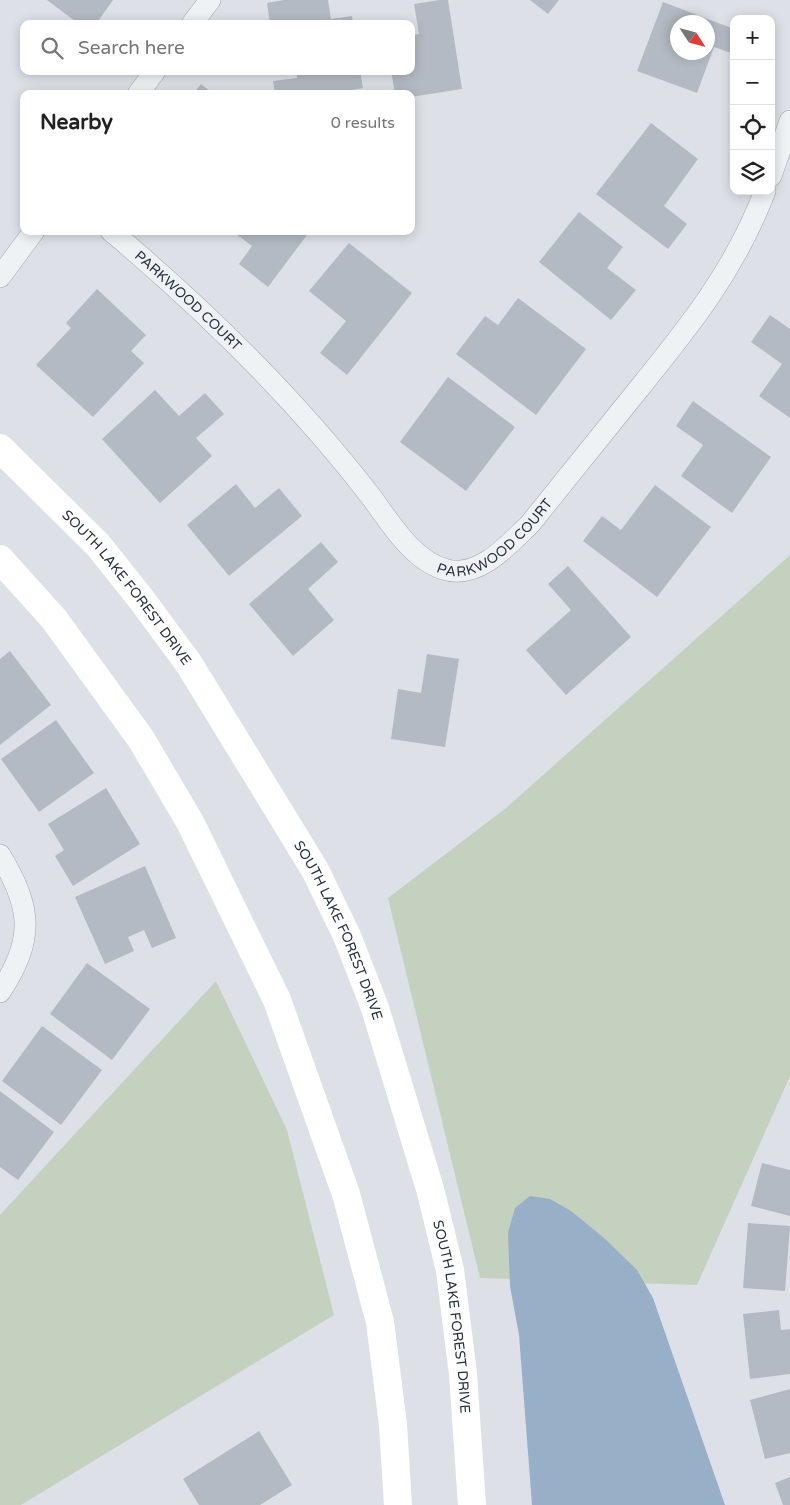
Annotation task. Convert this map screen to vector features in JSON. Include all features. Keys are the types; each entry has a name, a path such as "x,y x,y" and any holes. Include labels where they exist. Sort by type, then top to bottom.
{"main road":[{"name":"SOUTH LAKE FOREST DRIVE","path":"0,448 98,545 189,664 305,853 347,936 376,1008 430,1189 450,1270 463,1374 472,1505"},
{"path":"0,559 54,618 141,739 190,822 278,1000 346,1194 380,1322 390,1398 398,1505"}],"street":[{"path":"195,20 210,0"},
{"path":"141,90 152,75"},
{"path":"775,164 790,121"},
{"name":"PARKWOOD COURT","path":"116,235 171,282 264,373 357,479 412,548 446,570 460,572 480,565 504,549 530,524 715,291 744,240 763,195"},
{"path":"0,278 31,235"},
{"path":"0,855 14,878 22,903 25,932 22,953 14,971 0,992"}],"green space":[{"path":"790,555 790,1076 697,1285 480,1278 388,898 506,808"},
{"path":"216,981 287,1130 334,1315 21,1505 0,1505 0,1215"}],"water":[{"path":"530,1196 550,1199 571,1211 604,1238 637,1270 653,1298 725,1505 532,1505 519,1335 510,1286 508,1233 515,1208"}],"building":[{"path":"47,0 113,0 99,20 74,20"},
{"path":"284,0 328,0 331,19 352,16 352,20 269,20 267,3"},
{"path":"448,0 462,89 415,96 415,90 394,90 392,75 415,75 415,34 419,34 414,4"},
{"path":"530,0 559,0 548,14"},
{"path":"663,2 697,15 670,15 670,60 709,60 697,93 637,71"},
{"path":"715,22 730,27 730,53 715,47"},
{"path":"297,75 361,75 363,88 351,90 274,90 273,81 297,78"},
{"path":"201,84 209,90 196,90"},
{"path":"651,123 698,159 664,206 687,224 668,249 596,194"},
{"path":"579,212 623,247 607,268 636,290 611,320 539,262"},
{"path":"237,235 307,235 268,287 239,264 252,246"},
{"path":"349,243 412,293 347,375 320,353 346,321 309,291"},
{"path":"97,289 146,335 131,351 144,363 93,417 36,365 71,328 66,323"},
{"path":"518,298 586,349 536,415 456,354 485,316 498,325"},
{"path":"770,315 790,329 790,418 759,396 782,364 751,342"},
{"path":"448,377 515,427 466,491 400,442"},
{"path":"155,390 179,416 205,393 224,414 196,438 212,456 160,503 102,439"},
{"path":"693,401 771,457 732,513 681,476 703,445 676,426"},
{"path":"236,484 255,508 279,488 302,516 229,576 187,525"},
{"path":"655,485 711,527 657,597 583,541 602,516 621,530"},
{"path":"321,542 338,562 308,589 334,620 293,656 249,604"},
{"path":"568,566 631,637 566,695 526,650 571,610 548,584"},
{"path":"10,651 51,705 0,745 0,659"},
{"path":"427,654 459,659 445,747 391,739 398,689 421,693"},
{"path":"56,720 94,773 39,812 1,759"},
{"path":"106,788 140,844 73,886 55,856 64,850 48,824"},
{"path":"145,866 176,938 152,948 144,930 128,937 134,951 105,964 75,897"},
{"path":"87,963 150,1009 112,1060 50,1014"},
{"path":"42,1026 102,1070 61,1125 2,1081"},
{"path":"0,1091 54,1132 18,1180 0,1167"},
{"path":"762,1163 790,1170 790,1216 751,1206"},
{"path":"748,1223 790,1226 785,1291 743,1288"},
{"path":"779,1310 781,1330 790,1329 790,1374 750,1379 743,1314"},
{"path":"790,1389 790,1453 765,1459 750,1400"},
{"path":"259,1431 292,1485 260,1505 199,1505 183,1479"},
{"path":"790,1477 790,1505 783,1505 775,1483"}]}
